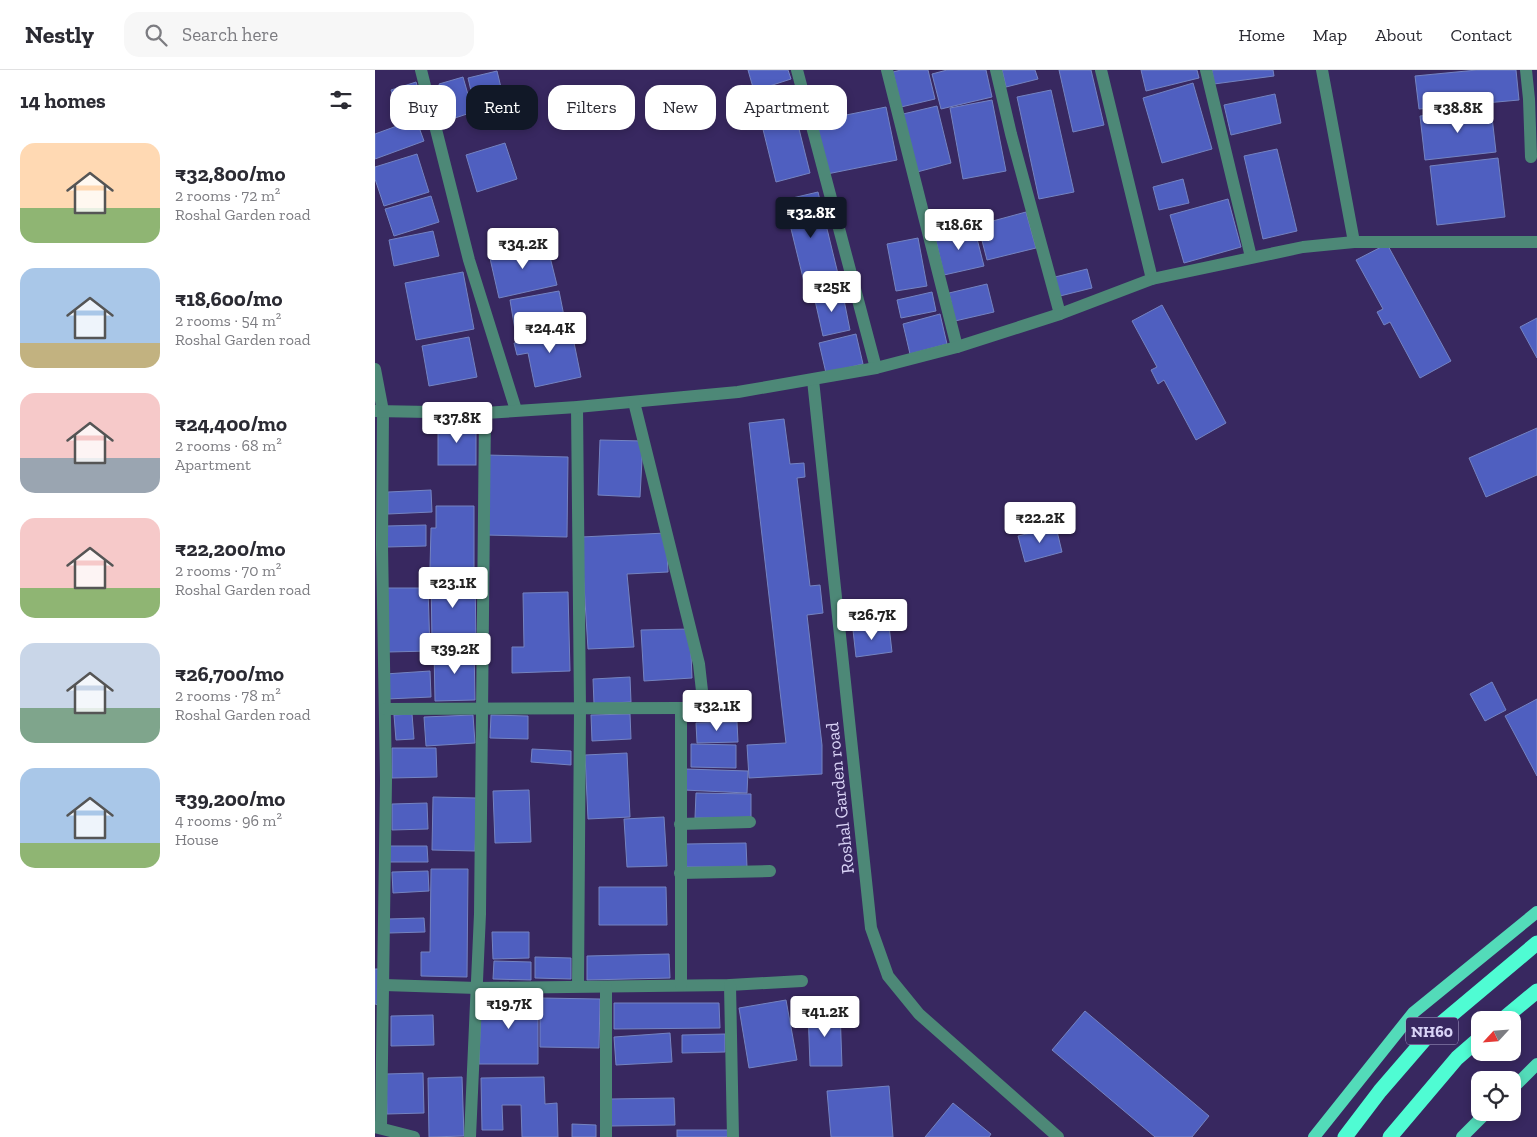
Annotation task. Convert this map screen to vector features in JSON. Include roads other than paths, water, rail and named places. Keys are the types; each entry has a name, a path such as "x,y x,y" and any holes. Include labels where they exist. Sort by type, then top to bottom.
{"highway":[{"name":"NH60","path":"1345,1137 1379,1091 1431,1032 1537,943"},
{"path":"1513,1011 1537,991"},
{"name":"NH60","path":"1390,1137 1457,1058 1471,1046"}],"main road":[{"path":"1314,1137 1413,1013 1537,912"},
{"path":"1521,1080 1537,1064"},
{"path":"1462,1137 1478,1121"}],"street":[{"path":"421,70 469,260 516,410"},
{"path":"797,70 877,368"},
{"path":"887,70 957,346"},
{"path":"996,70 1011,134 1060,314"},
{"path":"1101,70 1152,279"},
{"path":"1206,70 1251,257"},
{"path":"1323,70 1354,242"},
{"path":"1526,70 1531,157"},
{"path":"379,411 485,413 577,407 738,392 877,368 957,346 1060,314 1152,279 1303,247 1354,242 1537,242"},
{"path":"375,369 379,411 385,709 384,985 378,1127 414,1137"},
{"name":"Roshal Garden road","path":"813,380 871,928 888,976 919,1014 1057,1137"},
{"path":"385,709 693,708 699,704 702,691 699,664 634,402"},
{"path":"577,407 580,708 577,986"},
{"path":"470,1137 480,905 485,413"},
{"path":"681,708 681,985"},
{"path":"680,824 750,822"},
{"path":"680,873 770,871"},
{"path":"384,985 477,988 606,987 730,985 802,981"},
{"path":"730,985 733,1137"},
{"path":"606,987 606,1137"}]}
